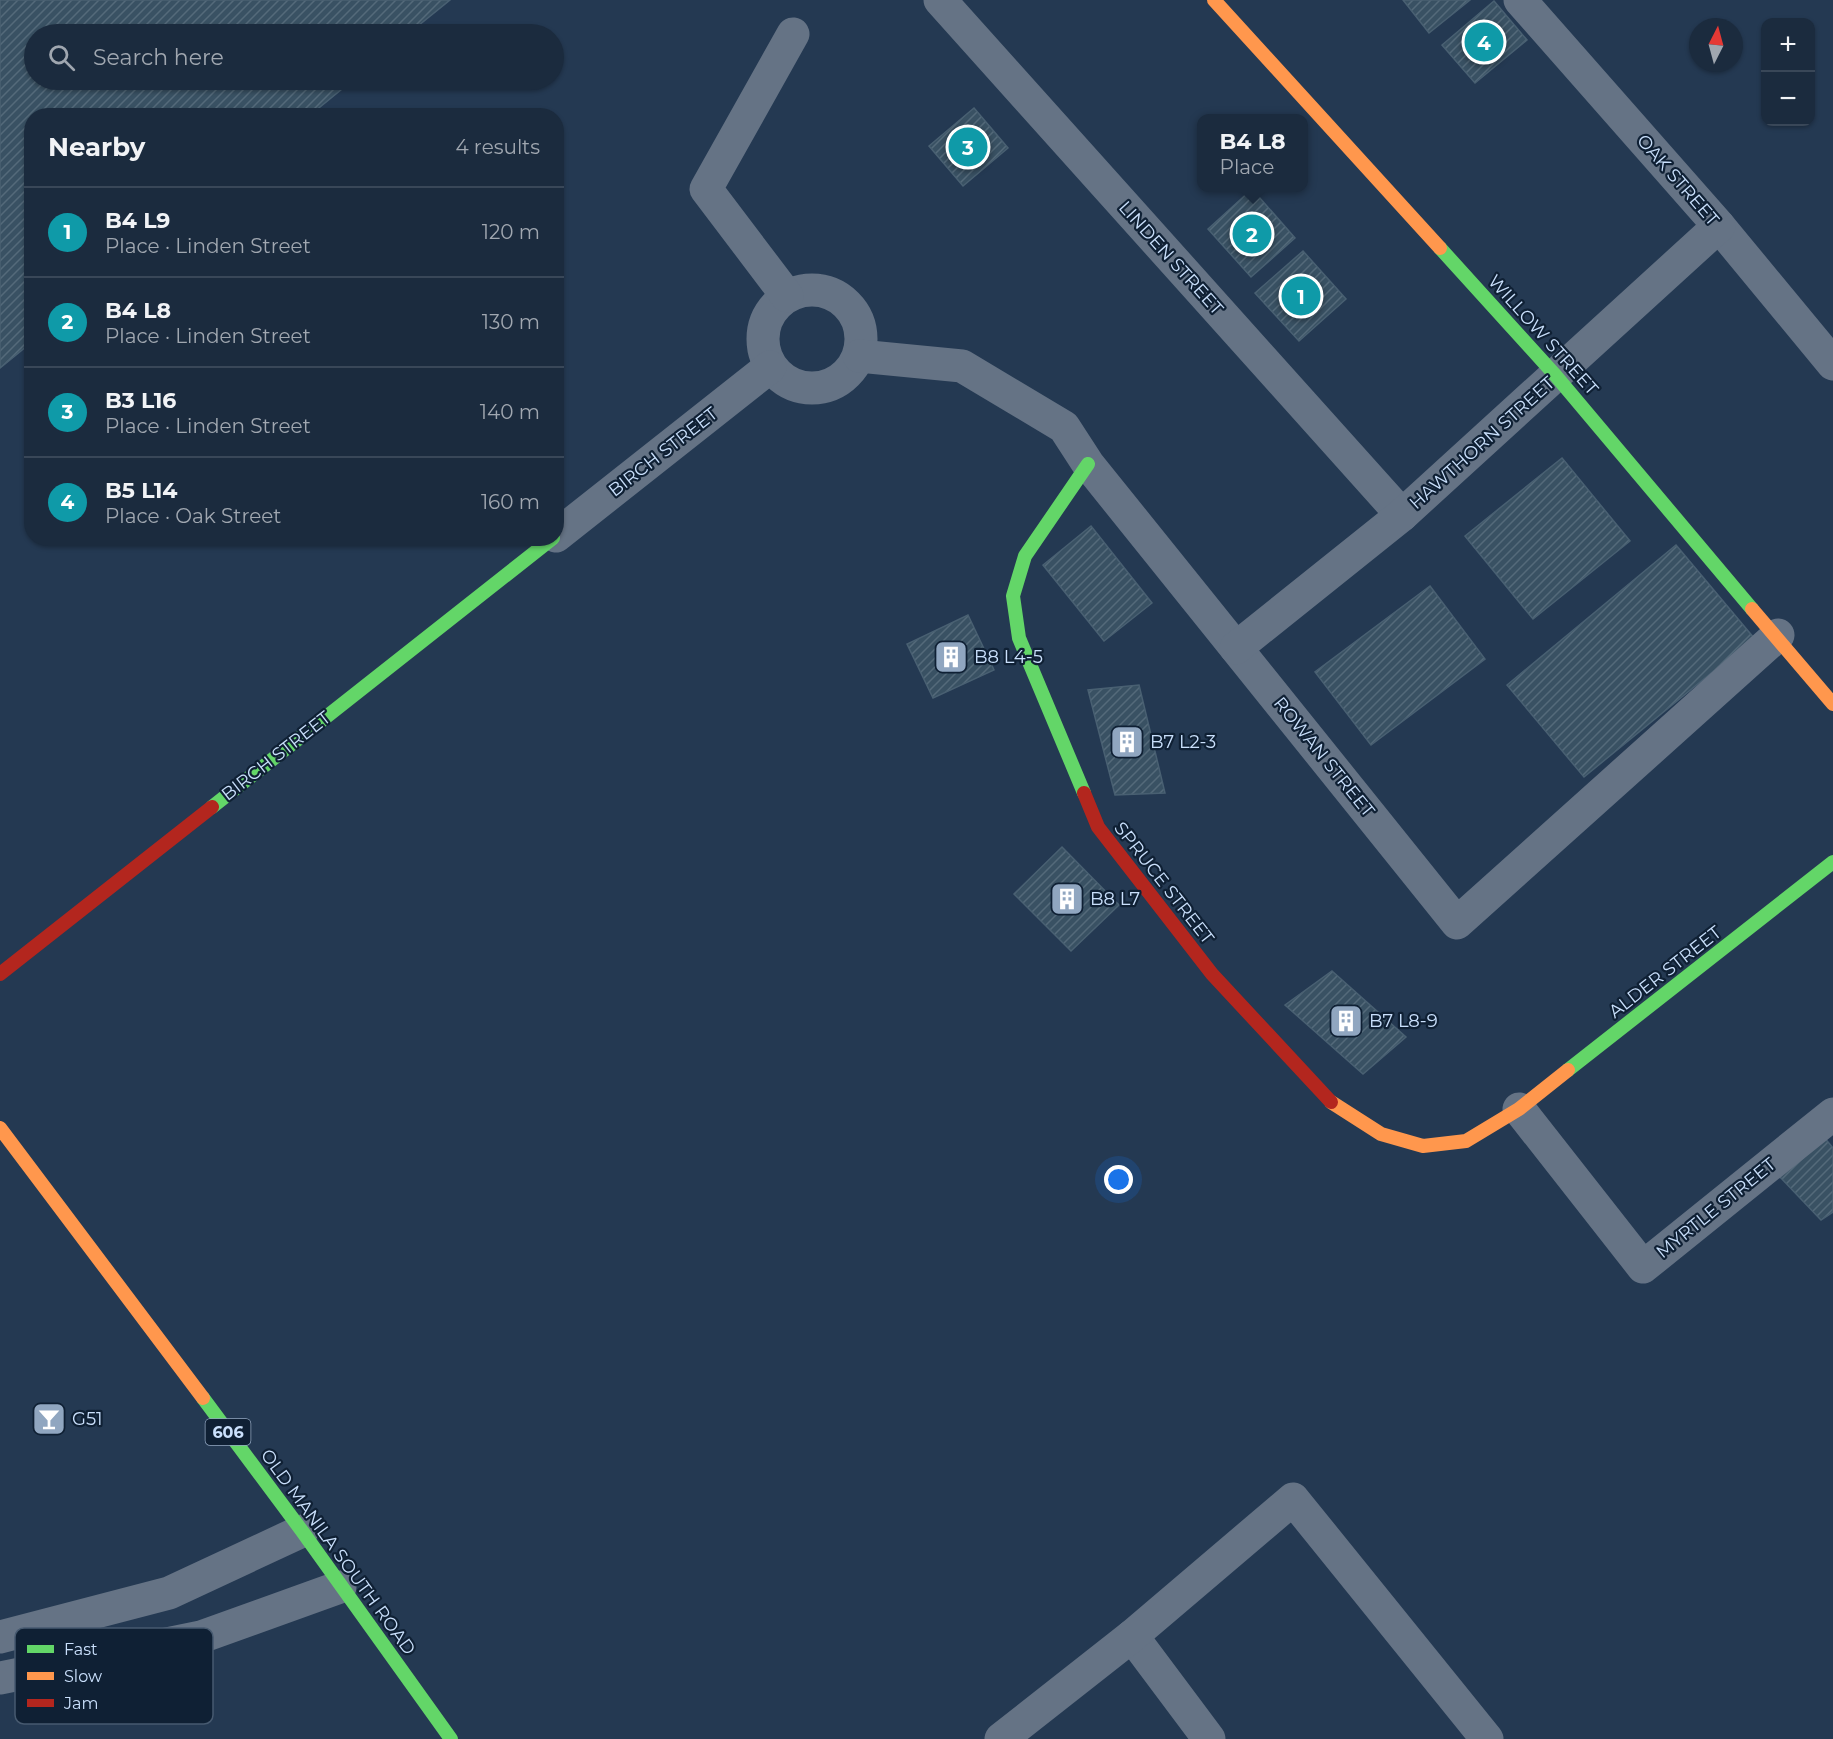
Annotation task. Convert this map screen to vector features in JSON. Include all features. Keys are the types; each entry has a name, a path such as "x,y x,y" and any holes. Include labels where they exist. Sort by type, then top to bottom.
{"street":[{"name":"LINDEN STREET","path":"940,0 1402,515"},
{"name":"WILLOW STREET","path":"1214,0 1556,376 1778,635 1833,704"},
{"name":"OAK STREET","path":"1520,0 1719,226 1833,364"},
{"path":"787,296 706,189 793,34"},
{"name":"HAWTHORN STREET","path":"1236,648 1402,515 1719,226"},
{"path":"806,290 826,291 844,302 856,317 861,336 859,356 850,372 835,383 818,389 800,388 783,380 770,367 764,352 762,336 765,320 774,306 787,296 806,290"},
{"name":"ROWAN STREET","path":"859,356 962,366 1064,427 1088,464 1457,923 1778,635"},
{"name":"BIRCH STREET","path":"564,530 770,367"},
{"name":"SPRUCE STREET","path":"1088,464 1025,556 1013,596 1019,638 1098,827 1212,974 1332,1103 1381,1134 1423,1146 1466,1141 1519,1109"},
{"name":"BIRCH STREET","path":"0,974 544,546"},
{"name":"ALDER STREET","path":"1519,1109 1833,862"},
{"name":"MYRTLE STREET","path":"1519,1109 1643,1267 1833,1114"},
{"name":"OLD MANILA SOUTH ROAD","path":"0,1128 302,1531 451,1739"},
{"path":"1001,1739 1132,1636 1293,1499 1487,1739"},
{"path":"35,1628 169,1593 302,1531"},
{"path":"213,1633 340,1587"},
{"path":"0,1637 15,1633"},
{"path":"1132,1636 1209,1739"},
{"path":"0,1678 15,1675"}],"building":[{"path":"0,0 450,0 420,24 24,24 24,90 341,90 319,108 24,108 24,348 0,368"},
{"path":"1403,0 1470,0 1429,33"},
{"path":"1494,1 1527,40 1475,83 1442,45"},
{"path":"974,108 1008,148 963,186 929,146"},
{"path":"1249,192 1255,192 1295,238 1251,277 1208,229"},
{"path":"1303,251 1346,299 1299,341 1255,293"},
{"path":"1562,458 1630,541 1533,619 1465,536"},
{"path":"1091,526 1152,603 1104,641 1043,565"},
{"path":"1676,545 1754,638 1584,777 1507,685"},
{"path":"1430,586 1485,659 1371,745 1315,672"},
{"name":"B8 L4-5","path":"968,615 994,670 933,698 907,644"},
{"name":"B7 L2-3","path":"1139,685 1165,793 1115,795 1088,690"},
{"name":"B8 L7","path":"1062,847 1119,905 1071,951 1014,894"},
{"name":"B7 L8-9","path":"1332,971 1406,1037 1363,1074 1285,1005"},
{"path":"1823,1136 1833,1148 1833,1212 1821,1220 1779,1176"}],"traffic: fast":[{"path":"1440,248 1556,376 1752,609"},
{"path":"1084,793 1019,638 1013,596 1025,556 1088,464"},
{"path":"212,807 543,546"},
{"path":"1568,1070 1833,862"},
{"path":"203,1398 302,1531 451,1739"}],"traffic: slow":[{"path":"1214,0 1440,248"},
{"path":"1752,609 1833,704"},
{"path":"1331,1102 1381,1134 1423,1146 1466,1141 1519,1109 1568,1070"},
{"path":"0,1128 203,1398"}],"traffic: jam":[{"path":"1084,793 1098,827 1212,974 1331,1102"},
{"path":"0,974 212,807"}],"place":[{"name":"B5 L14","path":"1484,42"},
{"name":"B3 L16","path":"968,147"},
{"name":"B4 L8","path":"1252,234"},
{"name":"B4 L9","path":"1301,296"},
{"name":"B8 L4-5","path":"951,657"},
{"name":"B7 L2-3","path":"1127,742"},
{"name":"B8 L7","path":"1067,899"},
{"name":"B7 L8-9","path":"1346,1021"},
{"name":"G51","path":"49,1419"}]}
